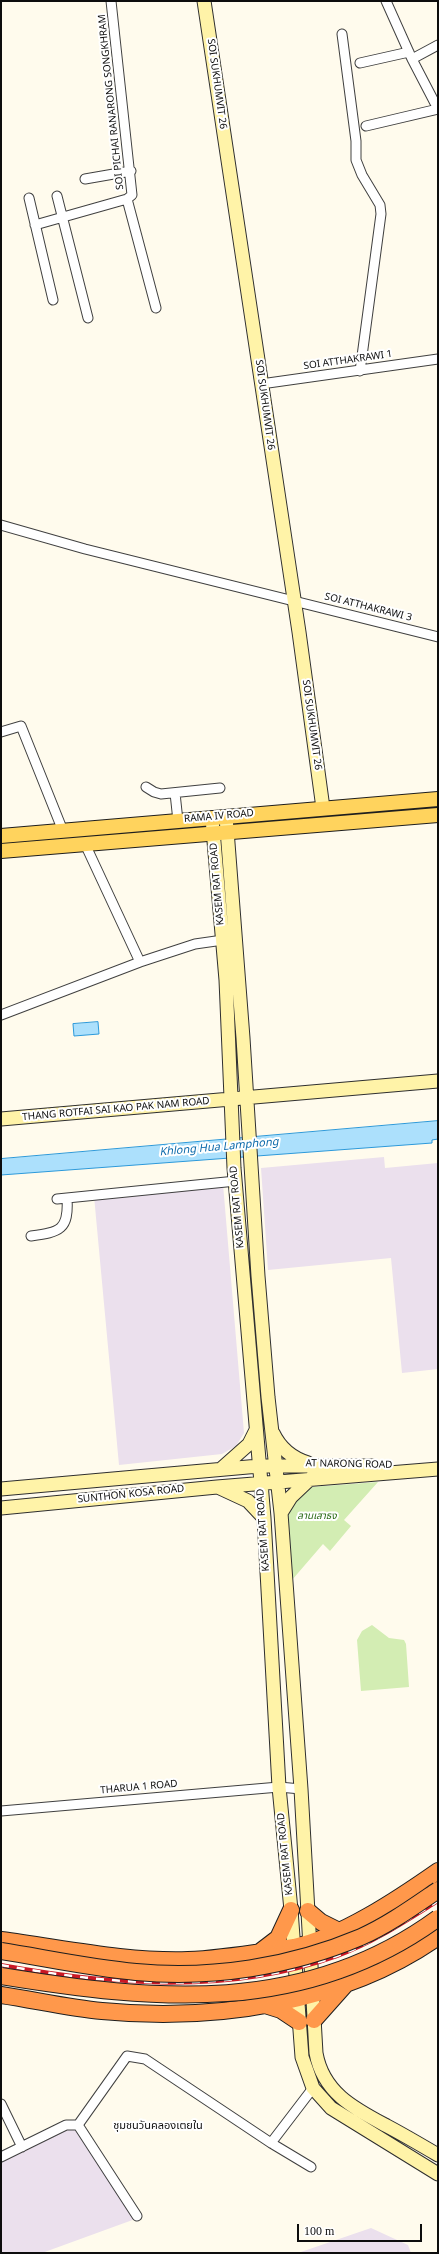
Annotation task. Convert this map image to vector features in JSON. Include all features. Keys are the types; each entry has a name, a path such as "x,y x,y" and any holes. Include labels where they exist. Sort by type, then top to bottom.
{"highway":[{"path":"1,1940 106,1955 188,1960 294,1947 310,1944 339,1931 411,1891 438,1871"},
{"path":"1,1951 135,1972 183,1974 234,1970 301,1958 362,1936 393,1919 438,1890"},
{"path":"261,1951 278,1938 292,1910"},
{"path":"308,1911 321,1922 339,1931"},
{"path":"1,1976 127,1993 177,1996 232,1994 305,1982 337,1970 395,1944 438,1918"},
{"path":"1,1995 102,2011 194,2014 249,2009 346,1984 387,1968 438,1937"},
{"path":"265,2005 307,2021 346,1984"}],"main road":[{"name":"RAMA IV ROAD","path":"1,836 438,799"},
{"name":"RAMA IV ROAD","path":"1,851 438,816"}],"street":[{"name":"SOI PICHAI RANARONG SONGKHRAM","path":"35,225 127,198 133,193 111,1"},
{"name":"SOI SUKHUMVIT 26","path":"204,1 323,808"},
{"path":"366,126 438,109 410,56 386,1"},
{"path":"342,34 356,141 356,160 362,175 380,205 381,214 360,371"},
{"path":"360,63 410,56 438,45"},
{"path":"85,179 130,171"},
{"path":"57,196 88,318"},
{"path":"29,198 53,300"},
{"path":"127,198 156,308"},
{"name":"SOI ATTHAKRAWI 1","path":"261,384 438,359"},
{"name":"SOI ATTHAKRAWI 3","path":"1,525 93,551 438,637"},
{"path":"1,732 21,726 63,831"},
{"path":"146,787 157,793 175,793 220,788"},
{"path":"175,793 178,821"},
{"name":"KASEM RAT ROAD","path":"226,817 228,834 232,979 231,1101 234,1168 264,1518 279,1787 292,1910 294,1947 305,1995 307,2021 318,2064 330,2087 357,2110 438,2155"},
{"name":"KASEM RAT ROAD","path":"212,818 223,940 232,979 246,1099 258,1276 271,1429 281,1514 310,1944 305,1995"},
{"path":"85,844 140,962"},
{"path":"1,1015 140,962 195,944 223,940"},
{"path":"246,1099 438,1081"},
{"name":"THANG ROTFAI SAI KAO PAK NAM ROAD","path":"1,1119 246,1099"},
{"path":"57,1199 236,1181"},
{"path":"31,1236 53,1232 63,1226 68,1214 67,1198"},
{"path":"244,1278 258,1276"},
{"path":"271,1429 278,1442 288,1453 314,1464"},
{"path":"222,1468 249,1444 256,1430"},
{"name":"AT NARONG ROAD","path":"259,1466 314,1464 378,1466 438,1463"},
{"name":"SUNTHON KOSA ROAD","path":"1,1489 222,1468 259,1466"},
{"name":"AT NARONG ROAD","path":"261,1483 438,1469"},
{"path":"281,1514 296,1492 311,1478"},
{"name":"SUNTHON KOSA ROAD","path":"1,1508 261,1483"},
{"path":"217,1487 248,1501 264,1518"},
{"name":"THARUA 1 ROAD","path":"1,1811 279,1787 300,1789"},
{"name":"KASEM RAT ROAD","path":"307,2021 302,2057 313,2088 321,2099 342,2117 438,2174"},
{"path":"78,2125 120,2065 128,2056 135,2056 145,2059 271,2143 311,2167"},
{"path":"271,2143 313,2088"},
{"path":"1,2104 22,2147"},
{"path":"1,2157 66,2125 78,2125 137,2216"}],"shaded area":[{"path":"384,1157 385,1168 438,1163 438,1369 402,1373 391,1258 268,1270 261,1168"},
{"path":"223,1184 244,1433 236,1446 222,1454 119,1465 94,1196"},
{"path":"74,2121 138,2218 42,2253 1,2253 1,2158"},
{"path":"371,2228 408,2245 411,2253 298,2253"}],"green space":[{"name":"ลานเสาธง","path":"378,1482 344,1520 351,1526 330,1551 323,1544 292,1580 287,1514 297,1498 311,1487"},
{"path":"372,1625 389,1638 404,1640 406,1644 409,1687 361,1691 357,1640 362,1631"}],"water":[{"path":"98,1022 99,1034 74,1036 73,1024"},
{"name":"Khlong Hua Lamphong","path":"438,1121 438,1139 432,1140 432,1143 1,1175 1,1159"}],"railway":[{"path":"1,1965 85,1978 170,1983 255,1977 296,1968 350,1951 389,1931 438,1901"}],"district":[{"name":"ชุมชนวันคลองเตยใน","path":"158,2127"}]}
